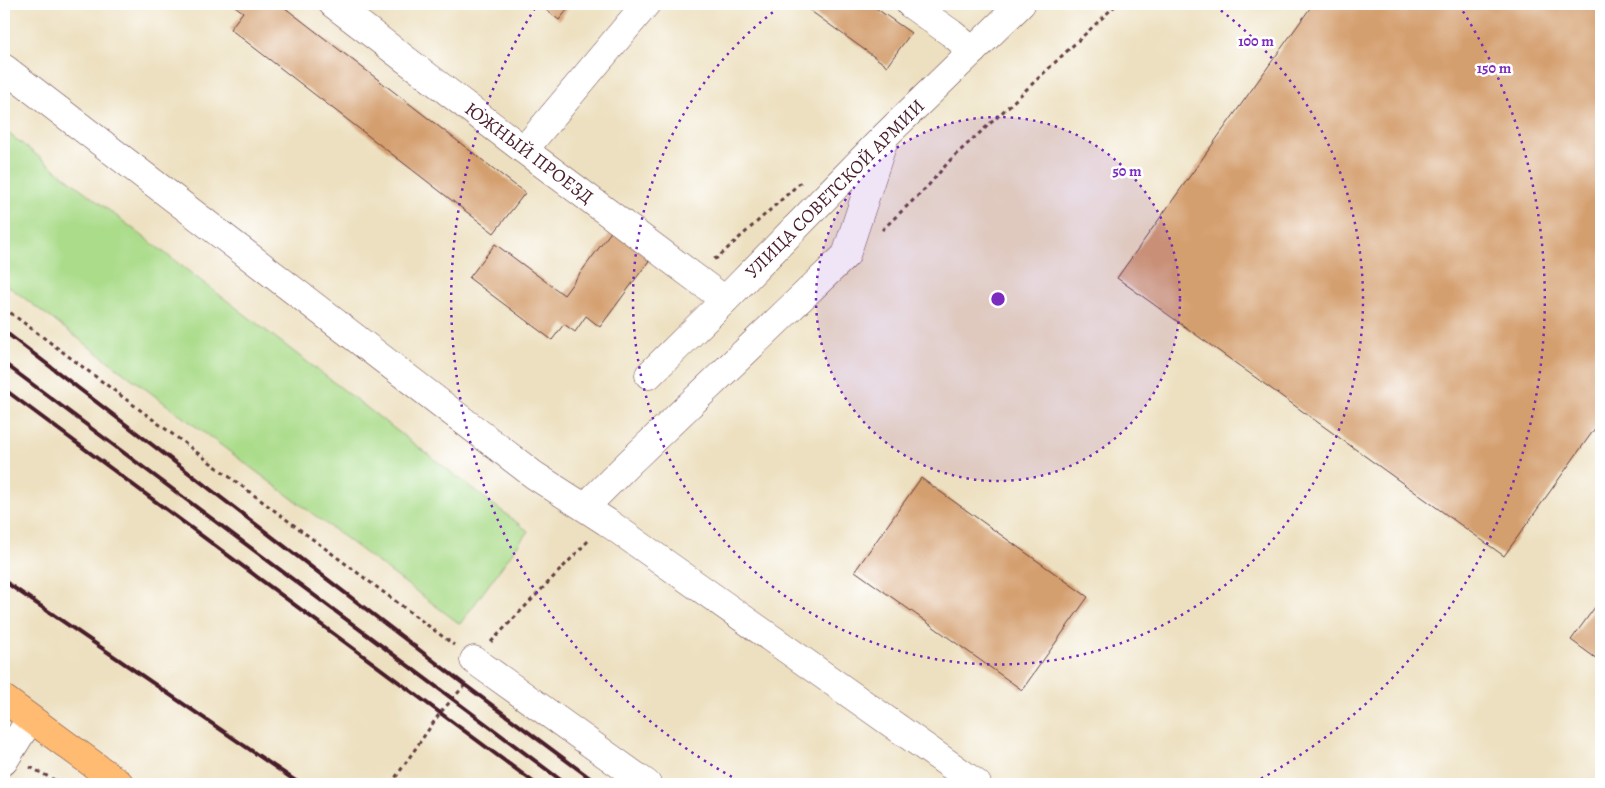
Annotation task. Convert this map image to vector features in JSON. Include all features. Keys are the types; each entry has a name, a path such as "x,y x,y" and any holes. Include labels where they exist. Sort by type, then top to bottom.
{"main road":[{"path":"4,699 120,784"}],"street":[{"name":"ЮЖНЫЙ ПРОЕЗД","path":"334,4 524,150 726,300"},
{"path":"524,150 646,4"},
{"path":"910,4 973,51"},
{"name":"УЛИЦА СОВЕТСКОЙ АРМИИ","path":"649,375 726,300 885,136 1021,4"},
{"path":"4,68 534,475 596,515 977,784"},
{"path":"596,515 630,462 846,255 885,136"},
{"path":"474,660 647,784"},
{"path":"6,758 30,719"}],"path":[{"path":"846,255 885,228 927,187 952,158 1116,4"},
{"path":"4,308 474,660"},
{"path":"391,784 440,713 465,685 474,660 596,515"},
{"path":"6,758 62,784"}],"green space":[{"path":"4,130 528,531 460,624 4,283"}],"building":[{"path":"232,4 280,4 525,193 494,233 230,29 243,12"},
{"path":"542,4 572,4 559,20 541,6"},
{"path":"801,4 870,4 911,33 887,66"},
{"path":"1313,4 1601,4 1601,420 1504,556 1117,278"},
{"path":"613,229 651,258 600,327 586,316 575,332 564,324 552,340 469,278 495,244 564,295"},
{"path":"921,478 1088,597 1022,690 855,571"},
{"path":"1601,599 1601,662 1571,640"}],"railway":[{"path":"4,331 465,685 598,784"},
{"path":"4,363 566,784"},
{"path":"4,389 536,784"},
{"path":"4,581 300,784"}]}
